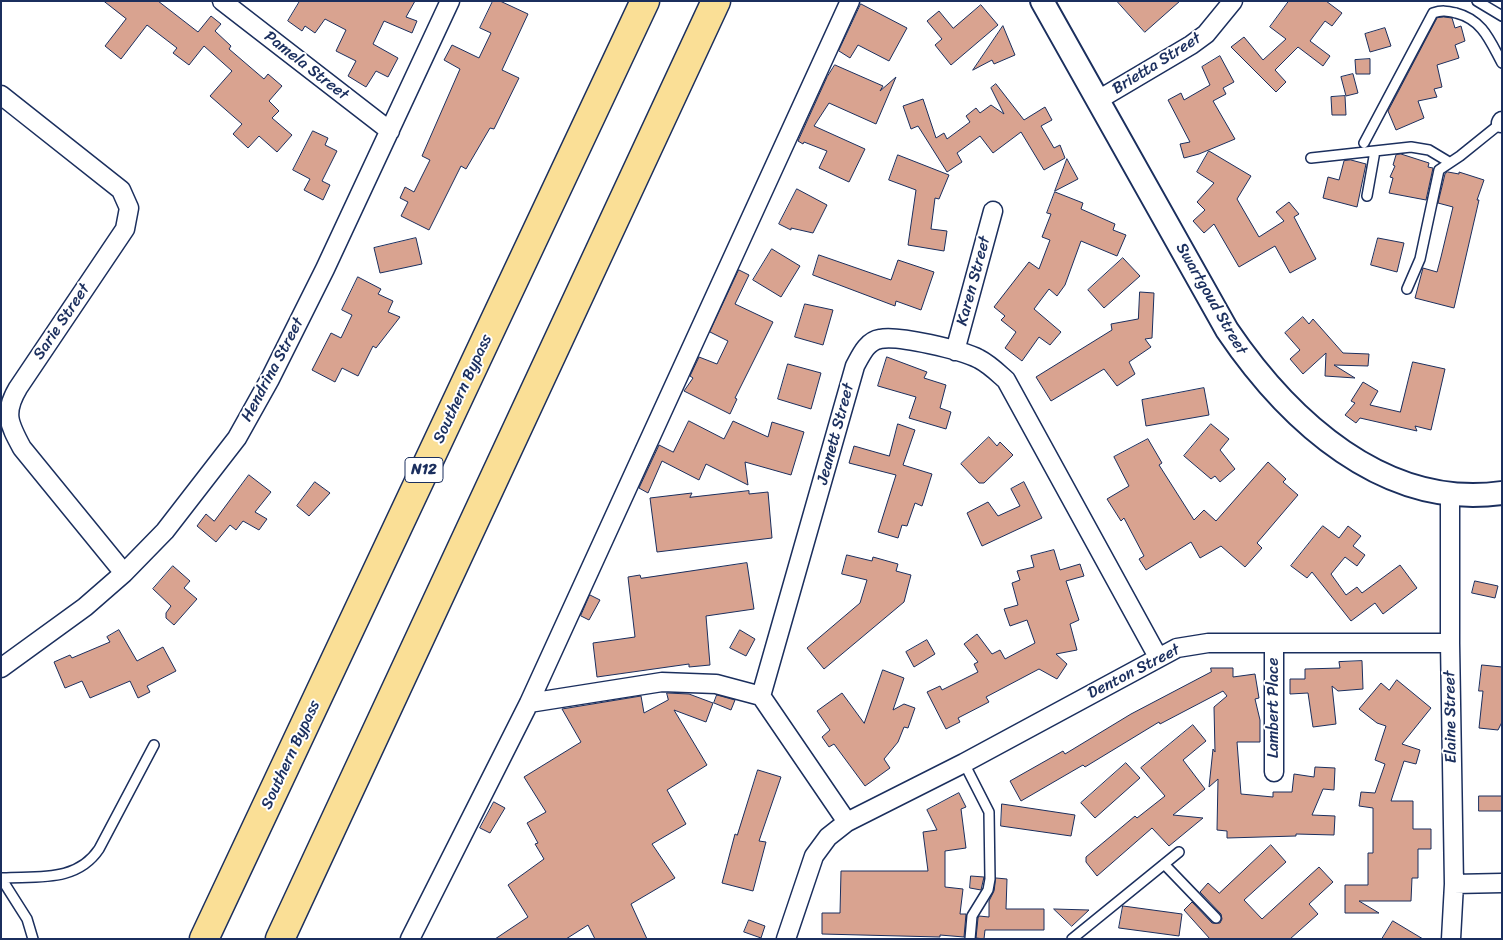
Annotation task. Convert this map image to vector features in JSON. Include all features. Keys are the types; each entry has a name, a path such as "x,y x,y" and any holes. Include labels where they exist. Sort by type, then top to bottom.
{"highway":[{"name":"Southern Bypass","path":"204,939 645,1"},
{"path":"280,939 716,1"}],"street":[{"name":"Pamela Street","path":"222,1 390,132"},
{"name":"Hendrina Street","path":"1,668 85,607 124,573 165,531 237,438 283,353 390,132 450,1"},
{"path":"410,939 529,703 850,1"},
{"name":"Swartgoud Street","path":"1042,1 1227,330 1251,365 1277,396 1311,428 1340,450 1366,466 1416,487 1450,495 1502,493"},
{"name":"Brietta Street","path":"1098,100 1191,45 1206,34 1233,1"},
{"name":"Sarie Street","path":"1,94 121,190 129,208 125,229 18,388 9,403 8,412 12,430 22,448 124,573"},
{"name":"Karen Street","path":"955,351 993,211"},
{"name":"Jeanett Street","path":"761,696 855,366 869,344 885,338 955,351 989,364 1012,388 1158,657"},
{"name":"Elaine Street","path":"1450,495 1450,643 1454,884 1452,939"},
{"name":"Denton Street","path":"847,822 964,763 1177,648 1194,644 1450,643"},
{"name":"Lambert Place","path":"1274,644 1274,772"},
{"path":"529,703 662,682 716,684 761,696 847,822 828,837 814,856 786,939"},
{"path":"1454,884 1502,882"}],"lane":[{"path":"1477,1 1502,16"},
{"path":"1364,143 1434,13 1443,10 1469,16 1484,29 1502,63"},
{"path":"1407,289 1420,259 1439,170 1460,156 1501,122"},
{"path":"1311,158 1411,147 1428,150 1449,162"},
{"path":"1367,196 1375,151"},
{"path":"33,939 27,919 2,878 66,873 88,864 99,849 154,745"},
{"path":"964,763 989,812 990,879 988,890 972,916 970,939"},
{"path":"1072,939 1179,852"},
{"path":"1164,864 1216,918"}],"building":[{"path":"104,1 158,1 198,32 211,16 221,24 215,31 231,46 229,49 264,79 268,74 282,86 269,101 279,111 272,118 292,135 277,152 259,136 248,148 233,134 242,124 210,96 232,71 204,46 189,65 173,53 177,48 147,25 121,59 105,46 126,19"},
{"path":"300,1 415,1 406,17 417,21 412,33 384,21 373,44 398,58 388,77 376,71 366,87 348,76 356,61 336,51 346,30 325,19 315,33 305,26 302,31 288,21"},
{"path":"493,1 500,1 528,14 502,70 519,78 494,129 490,128 466,169 461,166 429,230 401,216 408,202 400,198 405,187 414,192 430,160 422,156 460,69 444,60 452,45 479,58 491,33 480,28"},
{"path":"1117,1 1180,1 1145,32"},
{"path":"1289,1 1326,1 1342,13 1332,26 1325,21 1310,41 1330,56 1323,66 1298,47 1275,70 1286,82 1276,92 1231,47 1244,37 1263,60 1286,39 1270,27"},
{"path":"861,4 907,28 889,61 858,45 850,58 839,51"},
{"path":"981,5 998,25 951,65 935,45 942,39 927,21 939,11 953,28"},
{"path":"1437,18 1452,18 1455,28 1461,26 1465,41 1455,45 1459,58 1437,65 1442,87 1434,89 1437,97 1418,101 1424,118 1396,130 1388,111"},
{"path":"1003,26 1015,55 994,64 992,60 973,70"},
{"path":"1385,28 1391,46 1370,52 1365,34"},
{"path":"1220,56 1234,82 1223,88 1226,94 1213,101 1235,139 1184,158 1180,144 1190,142 1168,100 1181,93 1184,100 1210,85 1202,67"},
{"path":"1370,59 1370,74 1356,74 1355,60"},
{"path":"835,65 883,86 880,91 896,77 876,124 829,103 814,126 865,149 849,182 819,168 827,151 798,141 827,77"},
{"path":"1353,74 1358,93 1346,96 1341,77"},
{"path":"996,84 1024,120 1045,107 1052,120 1041,126 1054,148 1060,145 1065,158 1044,170 1021,132 993,153 980,136 957,153 962,162 947,172 918,126 911,129 903,106 923,99 936,138 944,133 947,139 970,122 966,116 976,108 980,113 991,105 1004,114 991,88"},
{"path":"1345,96 1346,115 1332,115 1331,97"},
{"path":"313,131 328,138 325,145 337,151 322,181 330,185 323,200 304,190 310,179 293,170"},
{"path":"1209,151 1251,176 1237,199 1259,237 1284,221 1276,212 1289,202 1299,214 1294,217 1316,259 1290,273 1275,246 1239,267 1214,224 1204,233 1193,221 1205,210 1197,202 1214,183 1197,172"},
{"path":"1401,154 1429,163 1428,167 1433,168 1426,200 1389,193 1393,178 1390,177 1395,166 1393,165 1396,155"},
{"path":"898,155 949,175 939,199 935,198 931,229 947,231 944,251 908,245 916,190 889,180"},
{"path":"1067,159 1078,179 1055,191"},
{"path":"1351,160 1366,164 1357,207 1323,198 1328,177 1339,180 1344,161"},
{"path":"1448,172 1459,174 1459,172 1484,180 1477,200 1479,200 1454,308 1415,298 1423,268 1437,272 1441,257 1453,207 1438,203 1445,174"},
{"path":"797,189 827,205 813,233 791,228 791,230 779,224"},
{"path":"1055,192 1083,203 1081,209 1115,224 1113,230 1126,235 1117,256 1081,241 1065,285 1057,296 1049,289 1034,309 1061,332 1050,345 1039,337 1022,361 1005,348 1016,332 1001,320 1005,316 994,307 1029,262 1039,269 1050,240 1042,237 1051,214 1047,213"},
{"path":"416,238 422,264 380,273 374,248"},
{"path":"1378,238 1404,243 1397,272 1371,265"},
{"path":"772,249 800,266 781,297 753,280"},
{"path":"819,255 891,280 898,260 934,272 921,310 896,301 895,306 813,275"},
{"path":"1123,258 1140,276 1104,308 1088,290"},
{"path":"739,270 749,275 735,304 773,322 735,398 737,399 730,414 684,391 693,378 690,376 699,357 717,364 728,341 710,332"},
{"path":"358,277 381,289 378,294 393,301 388,312 400,317 376,348 373,346 358,376 342,368 335,382 312,370 331,333 341,338 352,315 342,310"},
{"path":"1140,292 1154,293 1152,338 1145,339 1151,347 1129,362 1135,374 1117,386 1104,369 1051,401 1036,377 1112,330 1111,324 1138,319"},
{"path":"805,304 833,310 823,345 795,337"},
{"path":"1303,317 1309,324 1313,319 1343,353 1369,354 1368,366 1334,365 1355,378 1325,376 1326,353 1303,374 1290,359 1300,350 1285,333"},
{"path":"887,357 927,372 924,378 946,385 940,408 951,412 946,429 909,418 916,397 878,386"},
{"path":"1413,362 1445,369 1431,430 1415,426 1417,431 1360,418 1356,423 1345,415 1355,403 1351,401 1363,382 1378,391 1370,405 1400,412"},
{"path":"788,364 821,373 811,409 778,399"},
{"path":"1204,388 1209,415 1146,426 1142,400"},
{"path":"689,421 724,439 733,421 768,437 772,422 804,432 791,475 745,462 748,485 706,464 699,480 662,461 648,493 639,488 659,445 673,452"},
{"path":"898,424 915,430 903,465 932,474 922,506 915,503 907,526 902,525 898,538 878,532 896,475 849,463 854,446 889,456"},
{"path":"1211,424 1229,439 1220,450 1235,469 1220,482 1215,476 1211,479 1184,456"},
{"path":"989,437 997,446 1000,442 1013,455 984,483 979,483 961,464"},
{"path":"1148,439 1162,463 1159,465 1194,520 1204,510 1216,521 1268,462 1286,479 1283,482 1298,495 1257,543 1262,548 1245,567 1221,546 1200,558 1191,542 1146,570 1139,559 1144,556 1124,518 1121,521 1107,499 1129,486 1114,457"},
{"path":"249,475 271,492 255,512 267,519 259,530 243,521 236,530 230,525 216,542 197,526 206,514 214,521"},
{"path":"315,482 330,493 309,516 297,506"},
{"path":"1024,482 1042,518 982,546 967,513 988,502 998,516 1020,506 1011,489"},
{"path":"749,491 749,494 768,492 772,538 657,552 650,498 692,493 690,497"},
{"path":"1323,526 1339,538 1348,526 1361,536 1353,546 1365,555 1357,566 1345,557 1331,574 1346,595 1357,587 1362,593 1400,565 1417,588 1383,614 1375,603 1351,621 1312,572 1307,578 1291,566"},
{"path":"1054,550 1060,570 1080,564 1084,576 1066,581 1079,620 1070,624 1077,650 1056,654 1067,664 1057,679 1039,669 986,697 989,702 958,718 960,722 946,729 927,692 940,686 942,690 978,672 974,664 978,662 964,644 977,634 992,654 1000,650 1005,659 1035,643 1027,620 1010,626 1004,609 1018,605 1012,583 1020,580 1017,571 1034,567 1031,556"},
{"path":"847,555 872,561 873,557 898,564 896,571 911,575 904,602 824,669 807,648 860,603 867,580 842,574"},
{"path":"747,563 754,609 706,616 710,665 689,667 689,664 597,677 593,643 635,637 628,577 640,575 641,578"},
{"path":"173,566 190,581 184,588 197,599 174,625 166,618 166,613 171,606 153,589"},
{"path":"1475,581 1498,586 1495,598 1472,593"},
{"path":"590,595 600,600 589,620 581,616"},
{"path":"119,630 137,661 163,647 176,671 147,686 150,692 138,698 130,681 90,698 82,681 65,688 54,662 70,655 72,658 110,642 107,637"},
{"path":"740,630 755,639 746,656 730,648"},
{"path":"927,640 935,654 914,667 906,652"},
{"path":"1362,661 1363,689 1338,691 1332,686 1336,724 1313,727 1308,693 1290,694 1290,679 1305,679 1305,669 1340,668 1339,662"},
{"path":"1482,665 1502,667 1502,722 1498,730 1479,728 1483,691 1479,691"},
{"path":"1211,668 1233,668 1233,677 1255,674 1259,698 1255,699 1260,720 1260,742 1237,742 1241,794 1273,797 1273,792 1292,792 1294,774 1314,777 1315,767 1335,768 1334,790 1323,789 1312,815 1335,816 1334,835 1296,834 1296,836 1227,838 1227,831 1217,830 1218,779 1209,787 1213,749 1215,752 1214,707 1227,696 1223,691 1160,724 1159,722 1085,767 1083,765 1021,801 1010,781 1063,751 1065,754 1131,714 1211,672"},
{"path":"883,670 904,678 893,710 904,704 915,708 908,728 904,727 898,742 884,759 890,768 865,786 834,744 829,747 822,737 830,730 817,711 842,693 864,723"},
{"path":"1397,680 1431,708 1402,744 1420,750 1416,764 1404,761 1391,801 1413,801 1413,829 1431,829 1431,849 1418,849 1418,878 1412,878 1411,901 1359,901 1379,913 1345,913 1345,885 1368,885 1368,853 1373,853 1373,808 1359,806 1361,792 1375,793 1385,764 1375,760 1386,726 1377,723 1359,709 1381,683 1389,690"},
{"path":"667,693 689,694 713,703 706,722 674,710 707,765 667,790 686,824 652,844 675,878 631,904 647,939 595,939 588,925 566,939 495,939 528,917 508,885 544,859 535,844 538,843 527,823 546,812 524,777 581,742 562,709 641,696 644,713 668,700"},
{"path":"717,695 735,700 731,710 714,703"},
{"path":"1193,725 1206,741 1183,760 1205,789 1173,815 1203,818 1169,846 1152,828 1097,876 1086,862 1086,857 1135,816 1137,818 1165,796 1141,768"},
{"path":"1126,763 1140,778 1095,818 1081,803"},
{"path":"758,770 781,777 759,841 766,842 753,891 722,883 735,834 737,835"},
{"path":"959,793 966,807 961,809 966,848 945,851 945,887 963,889 960,914 966,914 964,937 822,934 822,913 840,913 841,871 928,871 923,832 937,830 927,810"},
{"path":"1479,796 1502,796 1502,811 1479,811"},
{"path":"494,802 505,808 490,833 480,828"},
{"path":"1002,804 1075,815 1071,836 1001,826"},
{"path":"1271,845 1286,862 1244,900 1262,919 1319,867 1333,882 1309,904 1318,914 1290,939 1210,939 1184,910 1192,902 1212,923 1220,923 1222,919 1221,914 1200,892 1208,883 1219,893"},
{"path":"971,876 984,877 981,890 970,888"},
{"path":"996,878 1007,879 1006,909 1044,909 1044,930 985,930 984,939 976,938 979,916 989,917 989,901 994,891"},
{"path":"1123,906 1182,914 1179,936 1119,928"},
{"path":"1054,909 1089,910 1072,926"},
{"path":"749,920 765,926 761,938 744,932"},
{"path":"1393,921 1423,939 1382,939"}]}
